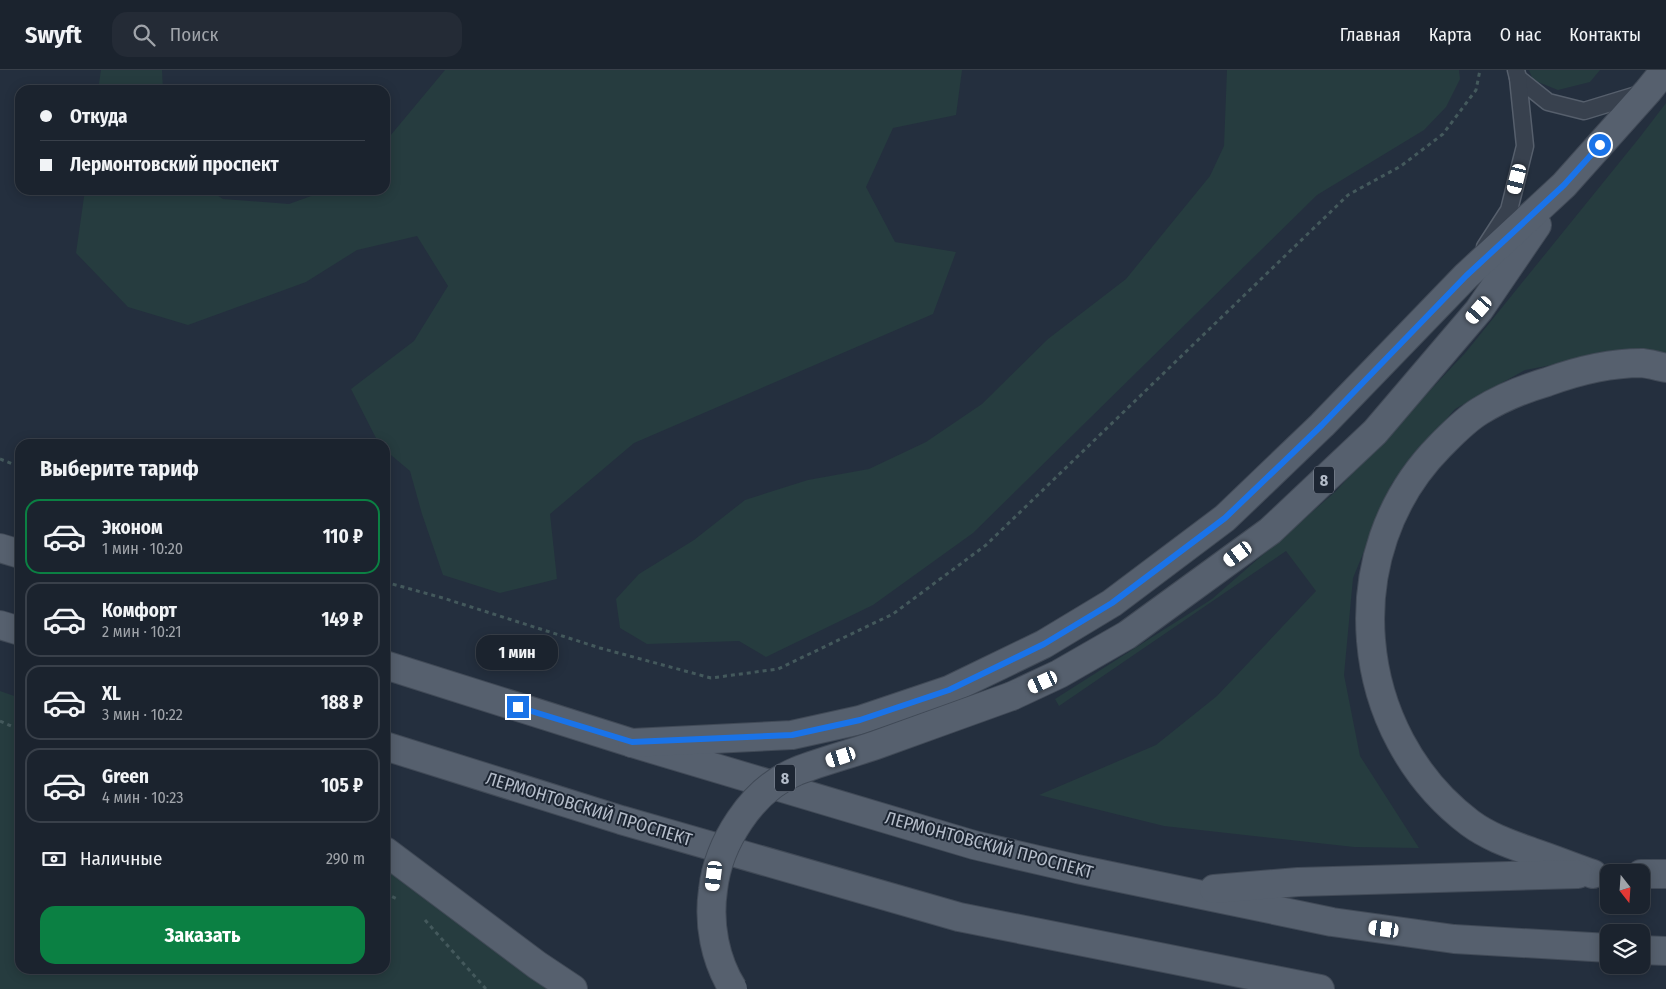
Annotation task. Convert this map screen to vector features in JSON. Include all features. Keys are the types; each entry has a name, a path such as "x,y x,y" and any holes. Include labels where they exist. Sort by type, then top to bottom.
{"main road":[{"name":"8","path":"733,989 718,956 712,930 711,903 714,876 723,850 735,826 752,805 772,786 795,772 1012,696 1059,674 1127,635 1270,531 1375,432 1479,310 1564,185 1665,70"},
{"path":"632,742 792,735 860,720 949,690 1044,644 1112,603 1225,518 1322,425 1466,276 1564,185"},
{"path":"1600,874 1492,837 1470,823 1450,806 1434,788 1418,768 1392,724 1380,692 1372,660 1369,627 1370,594 1376,562 1385,531 1401,497 1422,464 1449,436 1479,411 1517,391 1599,367 1643,363 1666,368"},
{"path":"0,548 15,552"},
{"path":"0,625 15,630"},
{"name":"ЛЕРМОНТОВСКИЙ ПРОСПЕКТ","path":"390,667 974,845 1183,892 1332,922 1454,939 1600,947"},
{"name":"ЛЕРМОНТОВСКИЙ ПРОСПЕКТ","path":"390,748 622,820 959,917 1320,989"},
{"path":"390,855 573,989"},
{"path":"1183,892 1298,882 1600,874"},
{"path":"1650,874 1666,874"},
{"path":"1650,950 1666,951"}],"lane":[{"path":"1517,74 1548,102 1584,110 1648,91"},
{"path":"1466,276 1509,210 1525,146 1517,74"}],"path":[{"path":"390,583 443,598 600,648 711,678 778,669 893,614 986,545 1348,195 1401,166 1443,134 1476,90 1480,70"},
{"path":"0,459 15,466"},
{"path":"0,722 15,728"},
{"path":"390,896 399,900"},
{"path":"419,913 486,989"}],"green space":[{"path":"101,70 162,70 163,85 99,85"},
{"path":"445,70 962,70 956,115 893,128 866,187 895,242 956,252 933,314 634,443 550,514 557,579 500,593 443,575 422,514 410,471 390,454 390,439 376,439 351,389 414,341 448,286 417,236 357,250 306,282 188,325 128,307 76,253 84,195 217,195 223,199 289,204 314,195 390,195 390,136"},
{"path":"1227,70 1459,70 1460,79 1446,107 1424,130 1317,195 973,533 873,605 766,657 739,641 647,644 620,628 616,599 639,574 694,540 745,500 808,480 869,469 926,442 982,404 1048,339 1126,279 1210,176 1224,146"},
{"path":"1529,70 1600,70 1590,82 1558,90 1533,80"},
{"path":"1666,103 1666,357 1639,349 1525,370 1455,409 1392,483 1353,578 1344,675 1360,756 1419,848 1354,847 1164,826 1039,795 1156,745 1217,696 1316,591 1286,551 1059,706 1055,699 1212,599 1335,492 1466,352"},
{"path":"0,691 15,696 15,974 390,974 390,870 559,989 0,989"}],"route":[{"path":"518,707 632,742 792,735 860,720 949,690 1044,644 1112,603 1225,518 1322,425 1466,276 1564,185 1600,145"}]}
